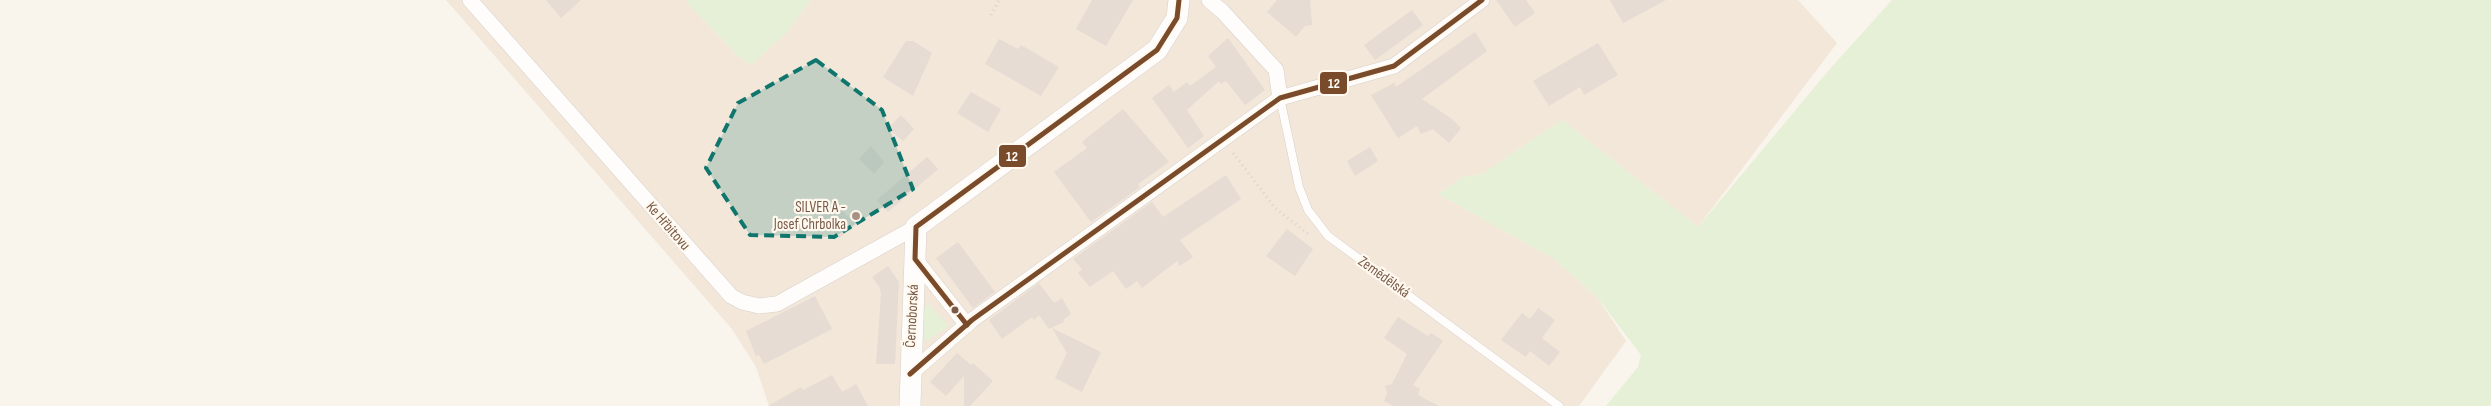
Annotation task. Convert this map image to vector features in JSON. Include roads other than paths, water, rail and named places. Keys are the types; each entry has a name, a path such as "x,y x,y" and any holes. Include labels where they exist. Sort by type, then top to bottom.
{"street":[{"name":"Ke Hřbitovu","path":"470,0 687,248 731,296 742,302 759,306 777,304 916,227"},
{"path":"916,227 1157,50 1177,18 1179,0"},
{"path":"1208,0 1223,12 1276,70 1280,98"},
{"path":"910,374 966,325 1280,98 1394,66 1482,0"},
{"name":"Černoborská","path":"910,406 916,227"},
{"name":"Černoborská","path":"915,259 966,325"}],"lane":[{"name":"Zemědělská","path":"1280,98 1298,186 1308,210 1328,236 1559,406"}],"place":[{"name":"SILVER A - Josef Chrbolka","path":"856,216"}]}
